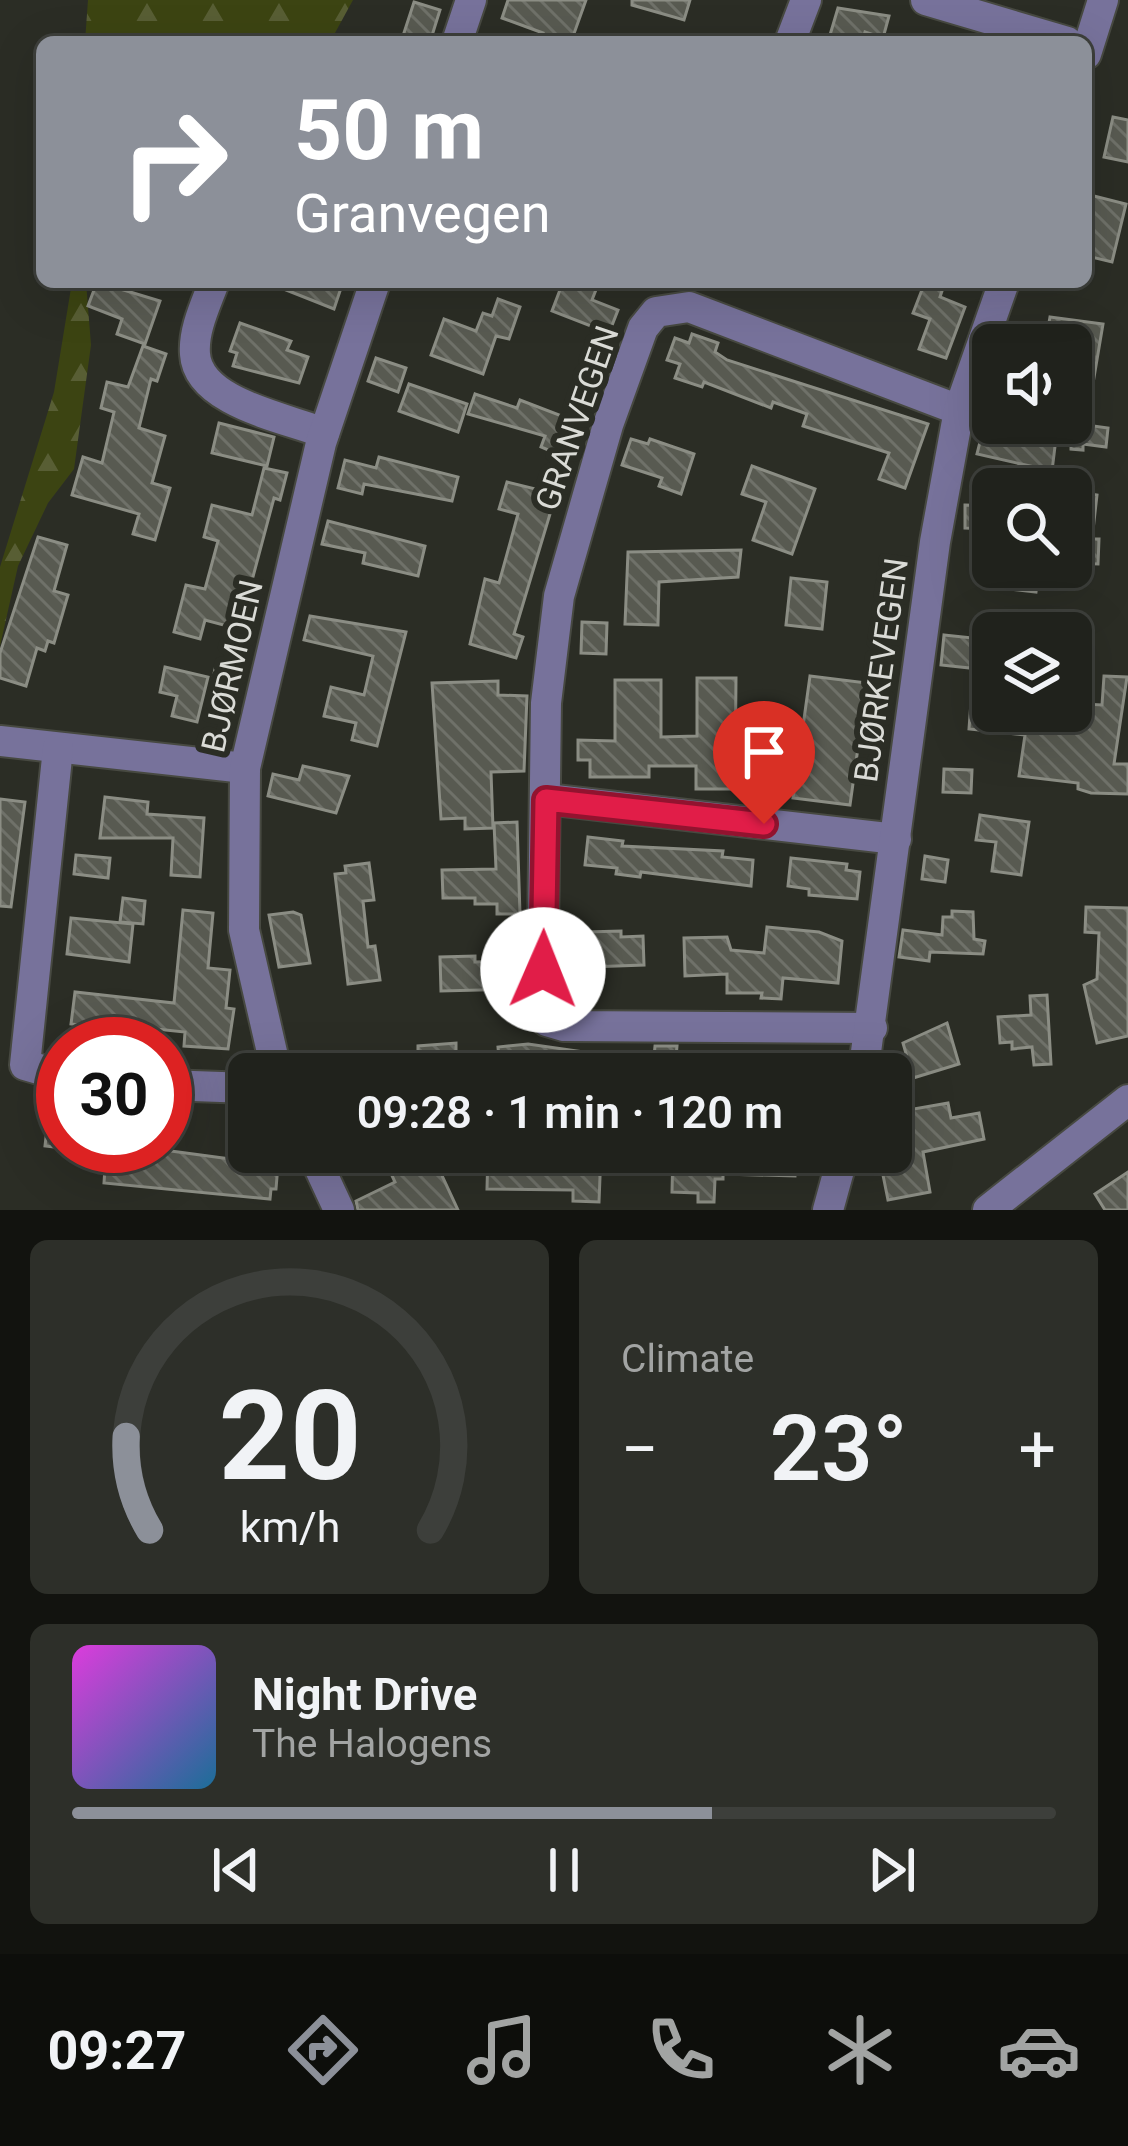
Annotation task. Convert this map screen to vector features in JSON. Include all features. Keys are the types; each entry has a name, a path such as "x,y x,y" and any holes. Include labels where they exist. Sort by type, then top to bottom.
{"street":[{"path":"459,36 471,0"},
{"path":"792,36 806,0"},
{"path":"926,0 958,5 1047,36"},
{"path":"1087,36 1103,0"},
{"path":"212,288 195,341 203,378 218,391 324,433"},
{"name":"BJØRMOEN","path":"272,1053 244,930 244,768 324,433 373,288"},
{"name":"BJØRKEVEGEN","path":"867,1053 933,555 959,410 1002,288"},
{"name":"GRANVEGEN","path":"872,1028 564,1026 548,1021 542,1013 546,704 559,596 608,424 643,328 656,312 689,307 959,410"},
{"path":"0,741 244,768"},
{"path":"36,1068 25,1065 58,748"},
{"path":"546,800 896,839"},
{"path":"192,1086 228,1087"},
{"path":"988,1210 1128,1100"},
{"path":"322,1173 339,1210"},
{"path":"828,1210 838,1173"}],"green space":[{"path":"88,0 353,0 333,36 85,36"},
{"path":"71,288 86,288 91,345 74,469 48,503 18,566 0,646 0,567 54,392"}],"building":[{"path":"508,0 586,0 573,36 542,36 502,18"},
{"path":"632,0 690,0 684,20 632,5"},
{"path":"414,2 440,10 432,36 403,36"},
{"path":"838,8 889,16 884,36 865,32 864,36 830,35"},
{"path":"1113,117 1128,120 1128,162 1104,157"},
{"path":"1092,196 1126,204 1112,262 1092,257"},
{"path":"95,288 117,288 160,301 145,344 117,334 122,319 88,306"},
{"path":"281,288 341,288 334,309"},
{"path":"561,288 597,288 592,300 618,310 609,333 552,311"},
{"path":"923,288 943,288 940,297 965,307 946,358 919,349 930,319 913,313"},
{"path":"498,299 520,307 509,339 496,336 483,374 431,355 444,319 476,331 483,313 492,316"},
{"path":"1050,317 1103,324 1092,389 1092,324 1049,324"},
{"path":"240,323 291,341 287,350 308,357 299,383 233,366 237,353 230,351"},
{"path":"692,334 718,343 715,352 727,360 928,424 905,488 879,479 889,453 803,426 807,414 773,402 771,408 704,382 702,387 675,378 680,364 667,360 675,338 689,343"},
{"path":"143,346 166,354 157,381 151,379 139,428 165,436 152,483 170,488 155,540 133,534 139,514 72,495 83,457 102,463 114,412 101,408 107,382 128,387"},
{"path":"376,358 406,368 398,392 368,381"},
{"path":"409,384 467,404 458,432 399,411"},
{"path":"475,394 517,408 520,400 575,421 560,455 541,447 545,436 468,414"},
{"path":"219,423 274,437 267,466 212,453"},
{"path":"1092,426 1108,428 1106,447 1083,444 1092,444"},
{"path":"631,439 648,444 650,439 694,454 681,494 659,486 662,478 622,465"},
{"path":"980,444 1055,444 1052,468 977,454"},
{"path":"379,457 458,477 452,501 364,484 362,494 338,488 345,460 376,468"},
{"path":"752,466 815,489 792,554 753,540 766,502 742,494"},
{"path":"264,468 287,473 280,500 274,498 246,603 253,605 246,631 205,620 200,639 174,632 186,585 205,589 218,541 204,537 212,505 252,515"},
{"path":"507,482 556,494 514,634 523,637 516,658 470,644 485,579 499,583 518,514 499,509"},
{"path":"1092,494 1097,495 1092,539"},
{"path":"965,505 972,505 972,528 965,528"},
{"path":"328,521 425,546 418,576 363,563 365,553 322,544"},
{"path":"38,537 67,545 54,591 68,595 54,643 48,641 45,651 37,648 26,686 0,678 0,653"},
{"path":"1092,539 1099,539 1098,564 1092,564"},
{"path":"741,550 738,577 659,582 658,625 625,624 628,552"},
{"path":"791,578 827,582 822,629 786,625"},
{"path":"310,616 406,632 377,746 352,740 356,723 324,716 331,687 364,695 373,656 304,640"},
{"path":"582,622 607,623 606,654 581,653"},
{"path":"944,635 972,638 970,668 941,665"},
{"path":"165,667 208,677 197,722 172,716 177,696 160,692"},
{"path":"215,669 240,675 235,697 210,691"},
{"path":"810,676 867,683 850,805 793,798"},
{"path":"1104,676 1127,677 1114,764 1128,764 1128,794 1091,793 1078,789 1078,783 1019,776 1025,735 997,732 1092,732 1092,704 1102,705"},
{"path":"697,678 736,678 735,789 696,789 696,766 649,766 649,777 590,777 590,760 578,760 578,740 615,741 615,680 661,680 661,737 697,736"},
{"path":"498,681 498,695 527,696 524,771 491,772 493,828 465,829 465,818 441,819 432,683"},
{"path":"303,766 349,776 336,813 268,796 273,774 299,780"},
{"path":"944,769 972,770 971,793 943,792"},
{"path":"105,797 148,802 147,814 204,818 200,877 171,875 173,838 100,838"},
{"path":"0,799 25,802 11,907 0,906"},
{"path":"980,815 1029,822 1021,875 992,871 996,842 976,840"},
{"path":"517,822 520,914 497,914 497,904 475,904 475,898 443,898 442,870 496,869 494,823"},
{"path":"588,837 623,841 622,846 723,851 722,857 753,860 751,886 641,872 640,877 616,874 617,868 585,865"},
{"path":"76,855 110,858 108,878 74,874"},
{"path":"925,856 948,860 945,882 922,879"},
{"path":"791,858 847,864 846,870 860,872 857,899 809,895 809,889 788,886"},
{"path":"369,863 374,900 363,901 368,947 375,946 380,980 348,984 335,874 346,873 345,866"},
{"path":"123,898 145,901 143,924 120,922"},
{"path":"1086,907 1128,908 1128,1036 1097,1043 1084,985 1097,979 1099,933 1085,932"},
{"path":"183,910 213,913 208,968 230,970 226,1008 234,1009 228,1049 192,1047 192,1017 72,1017 75,992 174,1003"},
{"path":"952,911 973,912 974,939 985,941 983,954 930,952 929,961 899,957 903,930 942,935 943,917 952,917"},
{"path":"269,915 301,915 310,963 279,967"},
{"path":"71,918 133,924 129,962 67,954"},
{"path":"767,927 819,932 842,941 838,983 783,978 781,999 761,998 762,993 727,993 727,974 685,976 684,938 727,937 731,950 764,953"},
{"path":"621,931 621,937 643,936 644,965 589,967 590,975 569,976 568,943 586,943 586,932"},
{"path":"475,956 475,962 515,961 516,989 441,991 440,957"},
{"path":"1047,995 1051,1064 1034,1065 1032,1047 1012,1049 1012,1042 1000,1043 998,1017 1031,1015 1030,996"},
{"path":"947,1023 959,1064 913,1078 912,1053 906,1053 903,1043"},
{"path":"456,1043 456,1053 418,1053 418,1046"},
{"path":"528,1044 591,1053 498,1053 498,1047"},
{"path":"655,1046 677,1046 676,1053 654,1053"},
{"path":"948,1103 951,1118 979,1113 984,1139 923,1152 930,1192 888,1200 883,1175 912,1173 912,1109"},
{"path":"192,1154 228,1159 228,1173 277,1173 270,1199 104,1183 105,1173 192,1173"},
{"path":"1128,1172 1128,1210 1105,1210 1095,1194"},
{"path":"391,1173 441,1173 458,1210 358,1210 356,1201 395,1182"},
{"path":"487,1173 600,1173 599,1202 573,1201 573,1190 487,1189"},
{"path":"672,1173 795,1173 723,1174 723,1179 715,1179 714,1202 698,1202 698,1193 672,1192"}],"route":[{"path":"543,970 546,800 764,824"}]}
